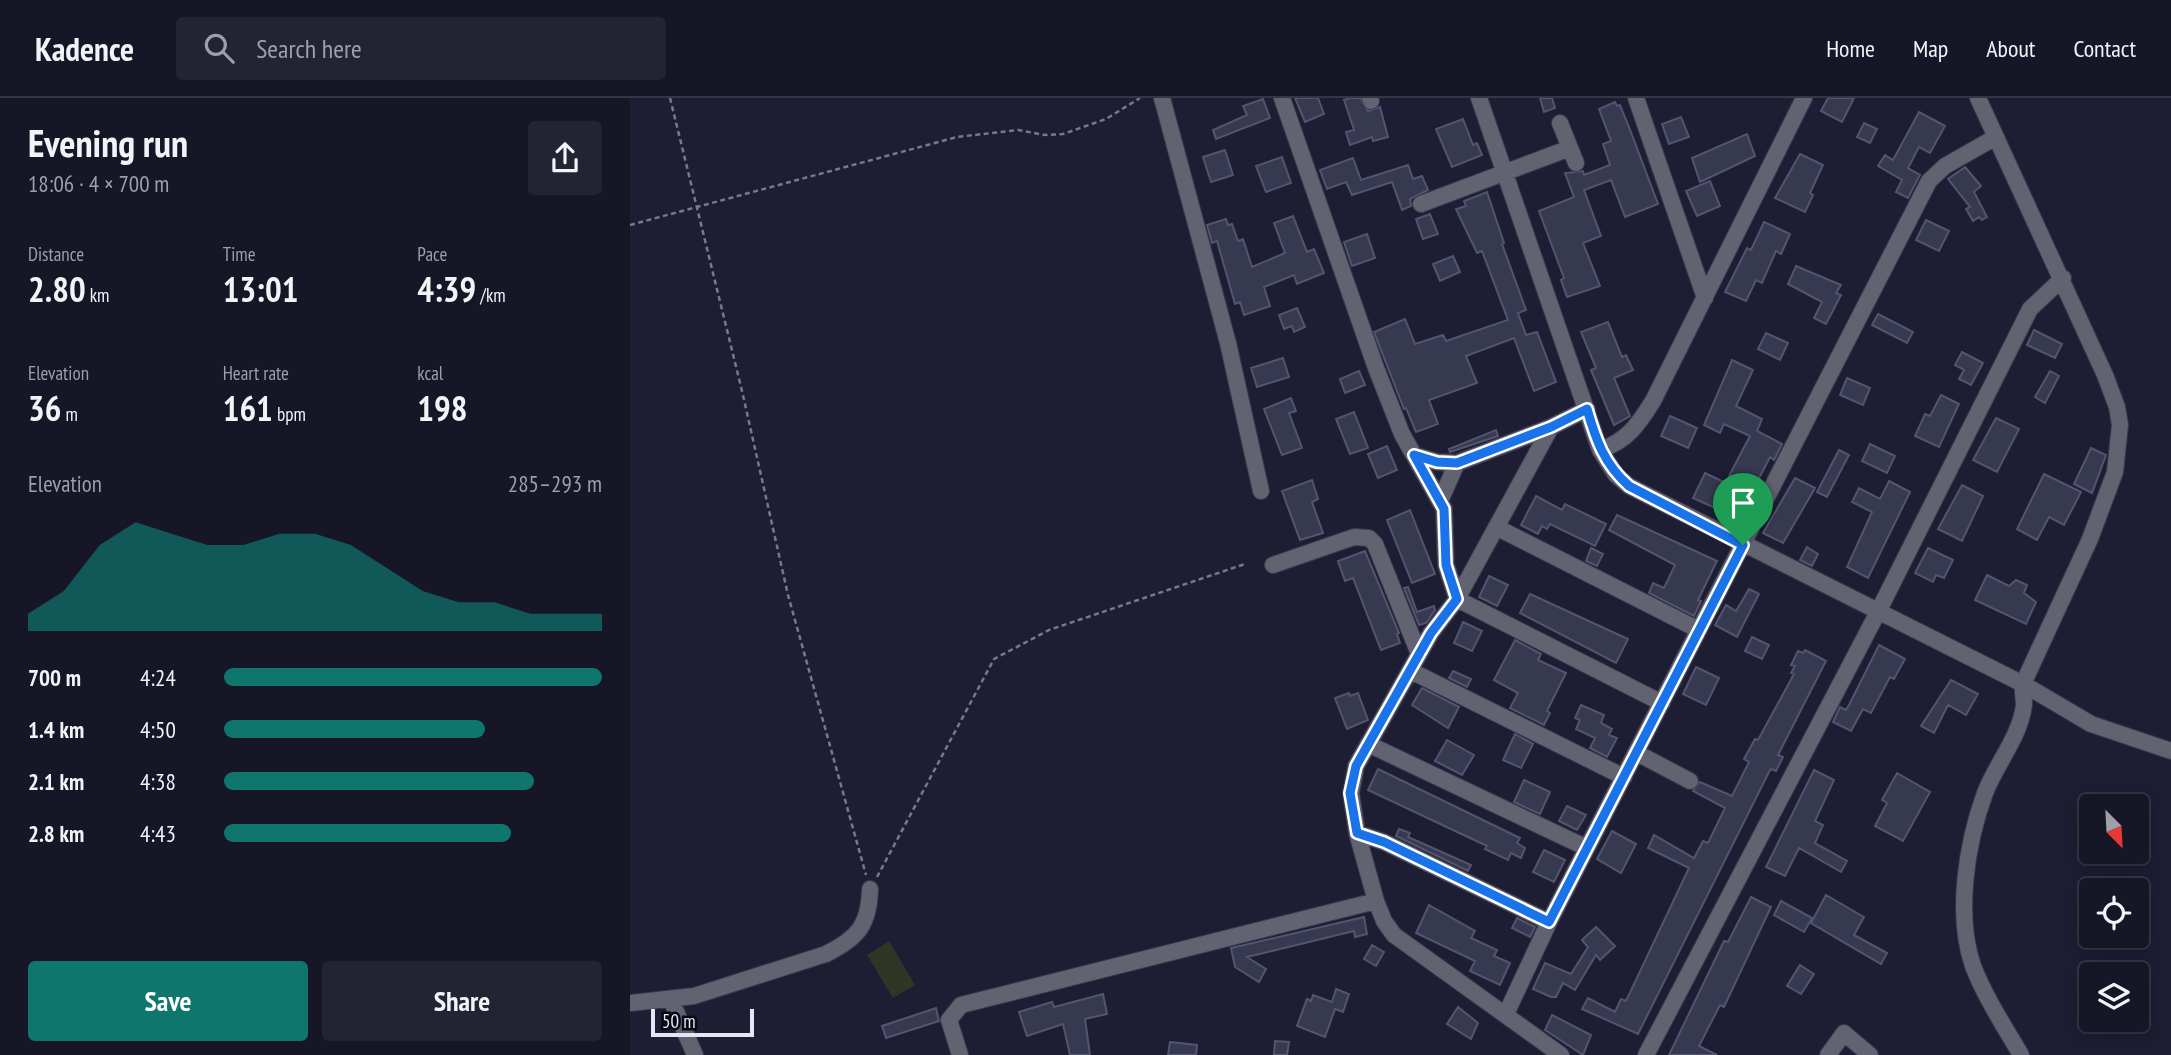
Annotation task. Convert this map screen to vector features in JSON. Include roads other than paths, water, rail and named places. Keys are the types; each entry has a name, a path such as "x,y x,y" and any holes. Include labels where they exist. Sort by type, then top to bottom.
{"street":[{"path":"1162,98 1228,343 1261,491"},
{"path":"1282,98 1357,321 1402,434 1440,501 1446,523 1446,565 1457,599 1661,703"},
{"path":"1479,98 1600,450 1616,475 1629,486 1743,545 2023,684 2091,724 2171,751"},
{"path":"1636,98 1705,298"},
{"path":"1600,450 1616,445 1633,432 1653,401 1804,98"},
{"path":"1978,98 2063,278 2117,407 2119,451 2115,472 2090,540 2023,684 2024,704 2019,725 1986,791 1968,845 1967,940 1972,963 1982,988 2021,1055"},
{"path":"1421,204 1506,172 1573,155 1560,123"},
{"path":"1506,1014 1549,922 1929,181 1945,166 1996,137"},
{"path":"1646,1055 1878,612 2030,309 2063,278"},
{"path":"1414,455 1437,462 1457,463 1551,427 1587,409"},
{"path":"1551,427 1457,599 1419,654 1368,744 1356,766 1350,793 1357,833 1376,901 1384,921 1394,934 1561,1055"},
{"path":"1440,501 1457,463"},
{"path":"1496,527 1699,629"},
{"path":"1273,565 1354,537 1369,538 1375,544 1419,654"},
{"path":"1411,671 1624,777"},
{"path":"1368,744 1587,848"},
{"path":"1637,753 1690,781"},
{"path":"1357,833 1384,842 1549,922"},
{"path":"630,1003 694,996 826,954 843,946 865,923 869,911 870,889"},
{"path":"960,1055 949,1020 961,1005 1376,901"},
{"path":"671,1000 695,1055"},
{"path":"1828,1055 1844,1033 1870,1055"}]}
